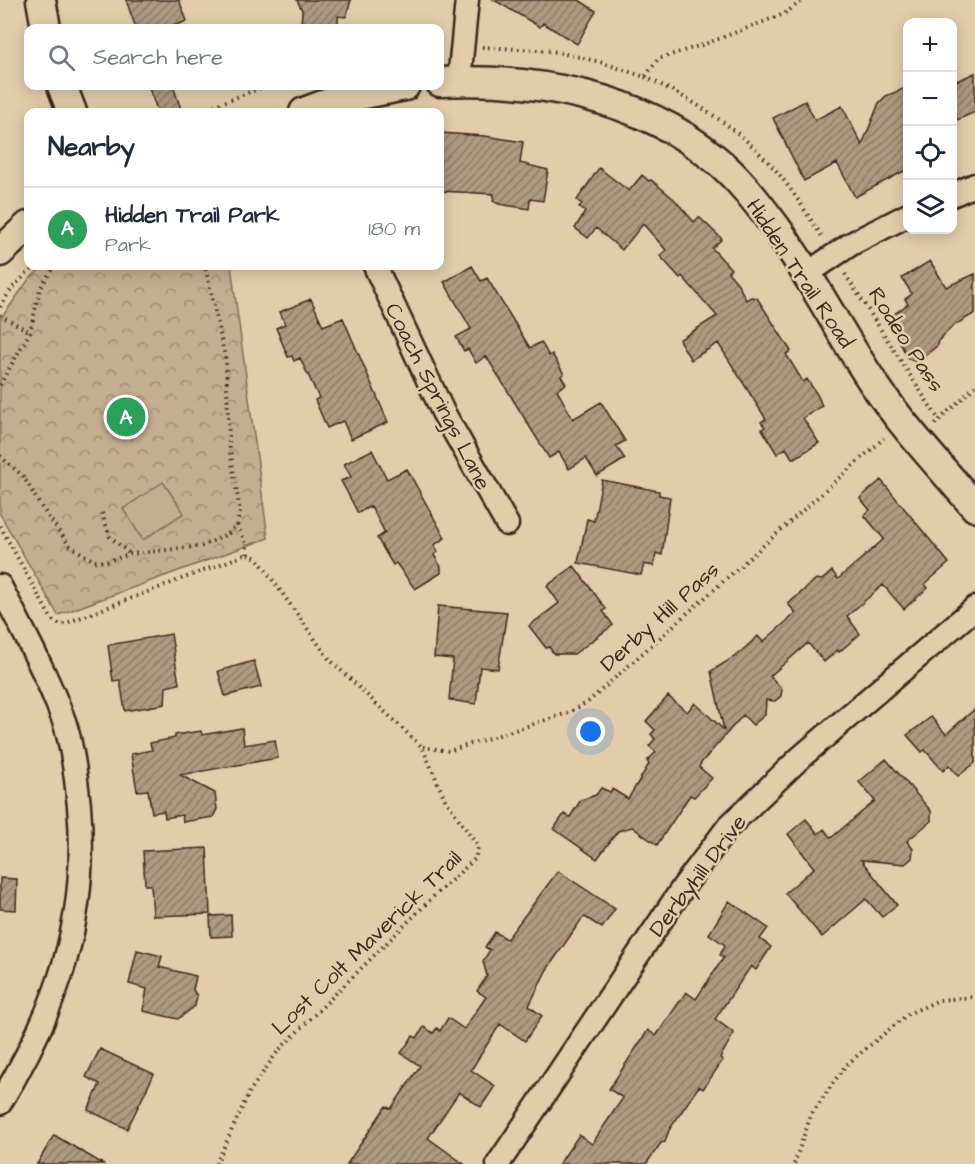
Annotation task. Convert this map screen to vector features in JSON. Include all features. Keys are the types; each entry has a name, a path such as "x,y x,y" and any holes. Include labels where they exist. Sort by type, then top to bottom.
{"street":[{"path":"41,0 45,24"},
{"path":"449,82 467,0"},
{"name":"Hidden Trail Road","path":"449,82 559,89 602,99 633,111 689,139 715,158 746,189 776,227 897,416 975,507"},
{"path":"64,90 70,108"},
{"path":"319,108 339,99 385,90"},
{"path":"957,193 975,185"},
{"path":"805,275 851,244 903,218"},
{"path":"0,252 24,230"},
{"name":"Coach Springs Lane","path":"377,270 443,412 507,524"},
{"path":"0,586 40,664 64,723 76,780 83,850 77,911 66,961 45,1019 0,1103"},
{"name":"Derbyhill Drive","path":"498,1164 684,886 728,827 801,758 975,608"}],"path":[{"path":"481,47 553,51 600,62 645,77 658,58 708,43 784,14 803,0"},
{"path":"208,108 255,90"},
{"path":"0,307 12,288 31,270"},
{"path":"0,386 30,332 40,289 52,270"},
{"path":"0,456 23,476 40,505 69,545 94,561 106,562 130,554 202,546 228,534 237,525 240,512 230,453 226,361 206,270"},
{"name":"Rodeo Pass","path":"847,276 939,420"},
{"path":"0,315 30,332"},
{"path":"934,424 975,386"},
{"name":"Derby Hill Pass","path":"422,747 449,751 568,713 589,701 882,438"},
{"path":"102,513 110,537 130,554"},
{"path":"0,526 52,620 61,626 247,554 247,545 237,525"},
{"name":"Lost Colt Maverick Trail","path":"216,1164 250,1091 278,1051 435,895 476,859 478,847 445,799 422,747 329,659 257,558 247,554"},
{"path":"794,1164 811,1115 845,1066 908,1014 939,1000 975,997"}],"green space":[{"path":"39,270 232,270 268,538 58,615 0,514 0,320 29,279"},
{"path":"163,482 184,513 143,540 123,509"}],"building":[{"path":"126,0 179,0 187,21 179,24 135,24"},
{"path":"297,0 351,0 346,17 338,16 338,24 301,24 302,10"},
{"path":"494,0 579,0 596,11 577,44 543,23 540,27"},
{"path":"975,73 975,112 957,120 957,81"},
{"path":"903,89 903,172 855,197 837,163 804,181 773,118 805,101 815,120 842,106 862,145 879,103 886,96"},
{"path":"150,90 174,90 181,108 156,108"},
{"path":"444,133 523,142 520,163 548,170 543,201 530,199 529,209 499,204 493,201 494,194 444,191"},
{"path":"599,168 629,191 642,175 649,181 651,180 674,199 694,222 699,217 722,239 712,248 731,269 728,272 738,284 746,300 751,297 757,298 791,351 786,354 803,382 807,379 818,396 822,406 803,418 819,443 795,458 792,458 786,448 777,454 762,429 765,427 761,422 766,419 718,343 691,360 679,340 717,316 682,276 680,278 660,256 666,250 643,224 622,250 596,228 588,238 575,228 585,212 579,207 582,204 577,200"},
{"path":"930,261 946,287 975,274 975,313 953,326 939,340 938,345 917,362 908,359 891,324 893,315 908,304 905,299 912,294 902,278"},
{"path":"472,266 481,281 487,278 530,348 541,342 549,356 552,354 564,374 561,376 566,384 557,390 573,419 601,402 625,441 616,446 625,459 597,476 586,458 569,469 559,452 549,458 486,356 476,363 468,349 464,351 456,337 471,329 444,282"},
{"path":"311,299 323,326 343,318 388,422 351,439 343,421 327,428 315,400 319,398 300,358 294,361 292,356 288,357 276,328 285,324 280,312"},
{"path":"372,450 387,479 407,469 445,538 434,545 438,552 434,555 441,567 441,573 415,589 396,563 393,565 377,538 385,533 371,506 358,513 341,481 351,477 344,464"},
{"path":"602,480 659,491 659,495 670,497 662,555 656,553 654,566 644,564 641,575 578,563 587,519 594,521"},
{"path":"881,480 949,563 925,584 928,588 904,609 883,585 847,616 860,634 839,652 838,650 824,662 808,643 770,676 782,689 781,696 775,701 766,700 765,715 753,725 743,715 701,763 699,767 712,778 694,797 690,795 657,845 632,827 618,831 597,859 554,829 564,814 570,817 581,800 596,795 601,788 610,792 612,789 628,799 649,764 647,761 656,752 649,746 655,739 651,734 655,730 646,721 668,696 687,712 695,703 724,730 711,671 736,656 758,636 763,642 796,613 788,604 816,579 822,580 832,571 838,579 884,539 864,515 870,510 860,498"},
{"path":"574,566 606,609 603,611 613,625 574,654 554,654 549,647 546,648 529,626 559,603 547,586"},
{"path":"438,606 507,612 498,669 480,667 476,704 449,700 453,659 434,657"},
{"path":"171,634 179,684 166,687 165,704 125,711 120,680 113,681 108,645"},
{"path":"254,661 261,687 225,696 218,671"},
{"path":"975,709 975,763 958,776 949,765 943,771 925,750 922,752 907,735 931,717 946,734"},
{"path":"242,728 244,745 275,740 278,758 180,775 215,793 217,809 213,817 183,822 182,815 165,818 164,811 152,813 148,790 137,791 131,754 152,750 150,743 175,738 175,735 201,731 202,735"},
{"path":"886,759 931,811 931,821 907,841 913,849 912,858 905,864 861,860 897,905 882,917 866,899 822,937 785,893 814,868 788,834 806,819 818,834 824,829 831,838 875,801 859,782"},
{"path":"207,848 210,914 153,916 151,885 145,885 143,851"},
{"path":"558,871 615,909 602,928 585,917 581,920 546,971 529,1006 542,1016 525,1041 500,1024 471,1070 495,1086 481,1107 459,1092 428,1138 464,1164 347,1164 386,1106 391,1109 420,1066 401,1053 413,1036 417,1038 424,1027 433,1033 437,1028 440,1031 448,1018 464,1029 486,997 477,991 487,976 483,961 490,950 485,947 495,932 507,939"},
{"path":"0,878 17,879 16,910 0,909"},
{"path":"729,901 768,928 760,939 771,947 756,970 751,966 715,1019 734,1033 720,1058 723,1060 703,1089 699,1086 669,1130 665,1142 661,1143 646,1164 559,1164 579,1135 592,1144 623,1098 609,1089 648,1030 656,1036 686,992 696,999 724,957 720,955 725,945 709,934"},
{"path":"231,915 232,936 211,937 210,916"},
{"path":"137,950 162,956 159,967 196,976 193,990 197,996 195,1006 178,1019 143,1011 147,989 129,984"},
{"path":"100,1049 154,1074 127,1129 88,1110 100,1084 86,1077"},
{"path":"54,1135 103,1164 37,1164"}],"place":[{"name":"Hidden Trail Park","path":"126,417"}]}
